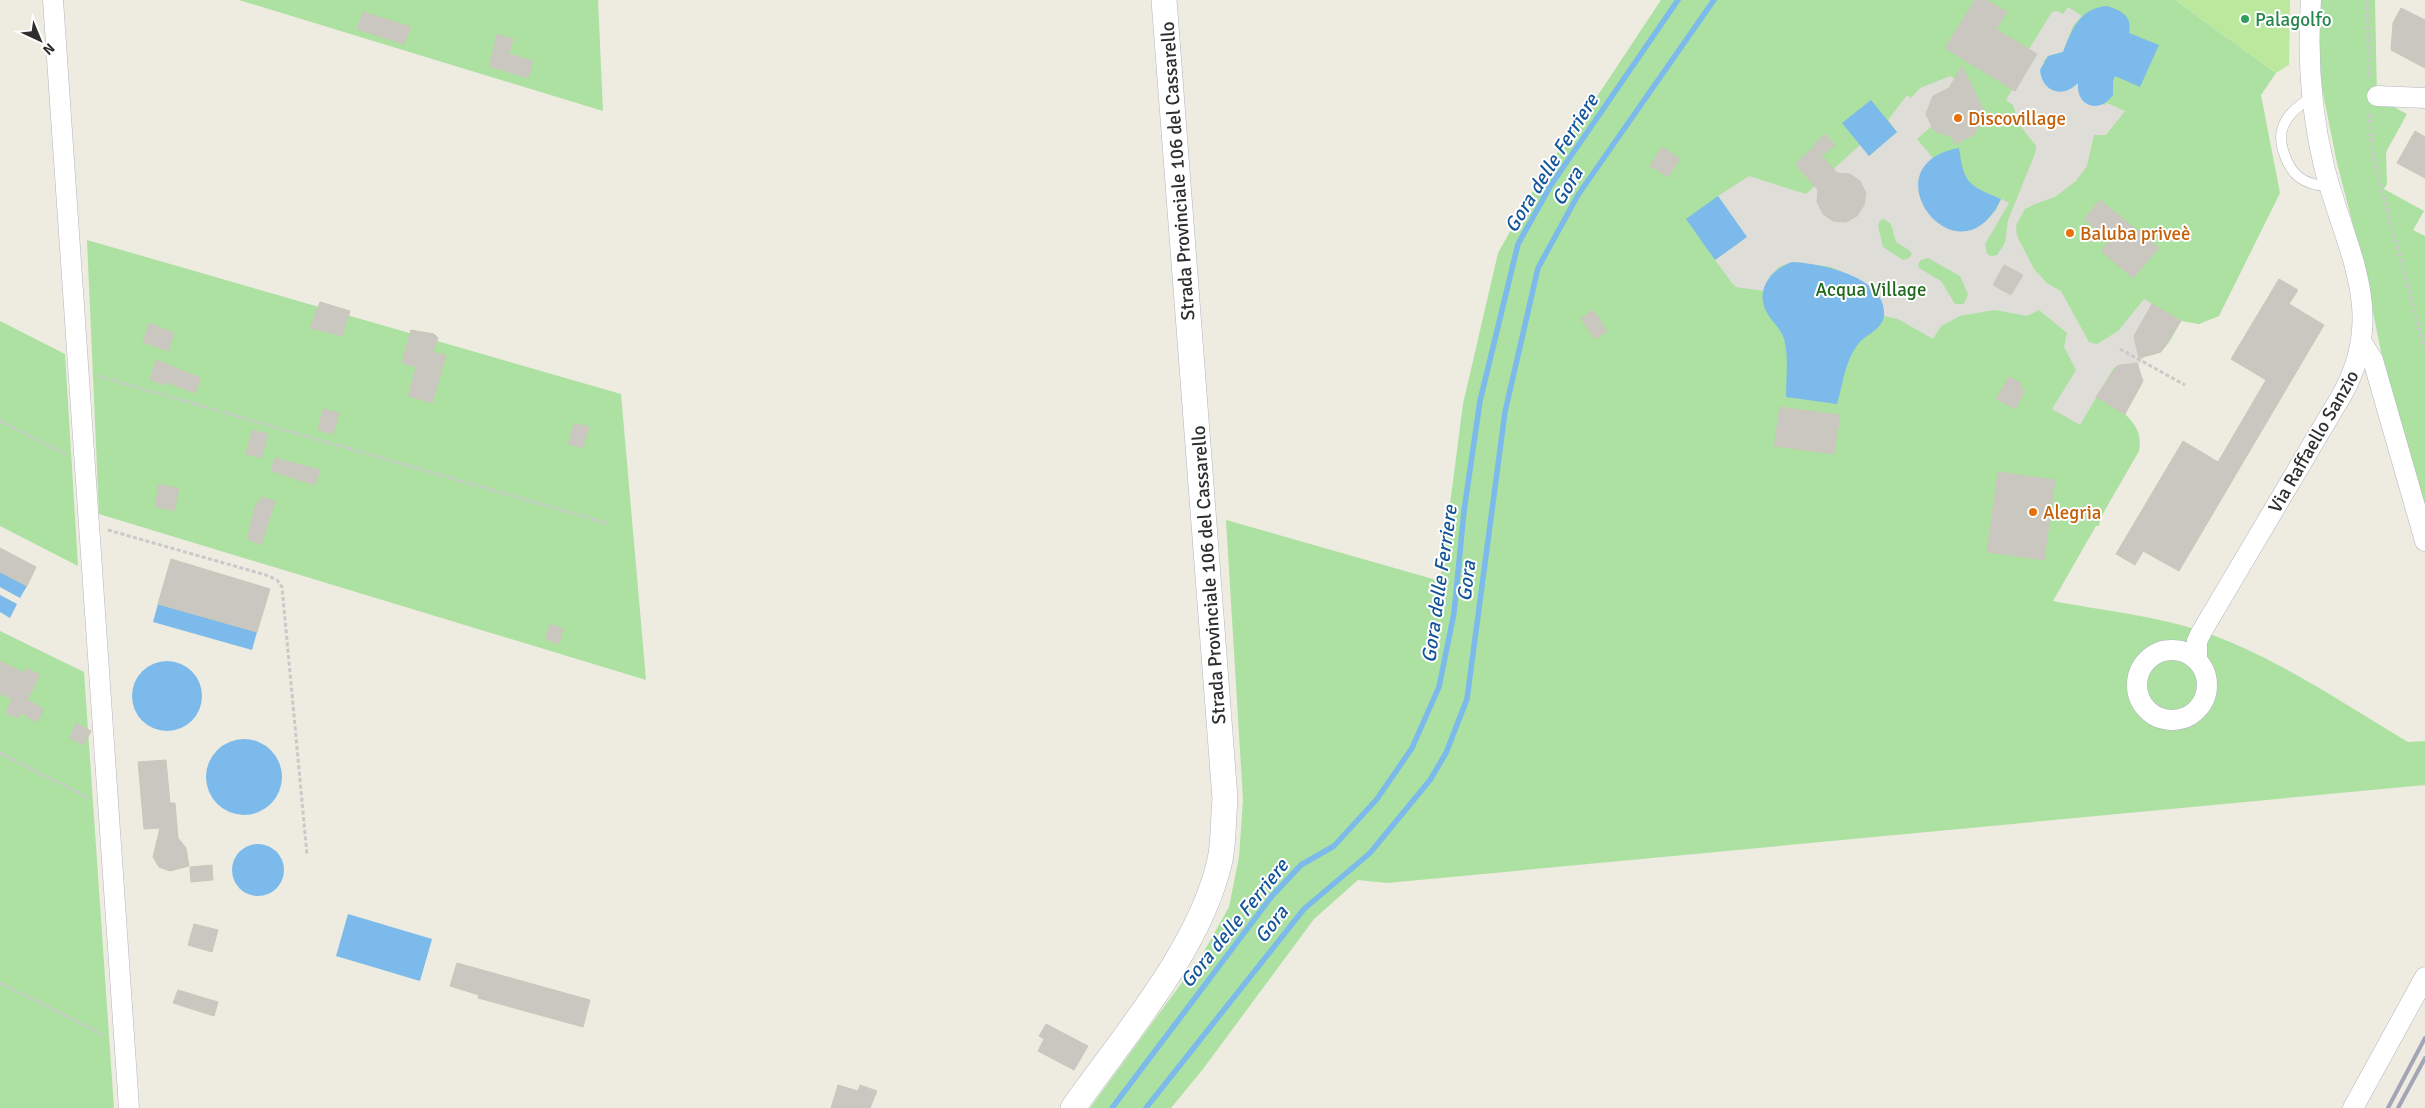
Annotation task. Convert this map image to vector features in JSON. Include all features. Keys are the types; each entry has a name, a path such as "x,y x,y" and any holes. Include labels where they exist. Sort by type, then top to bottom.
{"street":[{"path":"53,0 129,1108"},
{"name":"Strada Provinciale 106 del Cassarello","path":"1073,1108 1183,950 1205,904 1220,860 1225,799 1164,0"},
{"name":"Via Raffaello Sanzio","path":"2197,659 2198,641 2202,631 2353,375 2362,343 2362,297 2324,167 2312,97 2309,62 2311,0"},
{"path":"2372,95 2425,98"},
{"path":"2362,343 2373,360 2425,541"},
{"name":"Via Raffaello Sanzio","path":"2180,650 2202,631"},
{"path":"2170,649 2180,650 2197,659 2207,677 2208,687 2201,706 2194,713 2175,720 2156,716 2141,702 2138,693 2139,672 2144,664 2155,654 2170,649"},
{"path":"2353,1108 2425,977"}],"lane":[{"path":"2312,97 2289,116 2282,128 2281,142 2291,171 2298,177 2318,186 2330,186"}],"path":[{"path":"2367,0 2374,162 2425,349"},
{"path":"2120,349 2185,386"},
{"path":"78,371 610,524"},
{"path":"0,421 84,463"},
{"path":"88,524 266,575 277,580 282,587 307,855"},
{"path":"0,753 107,807"},
{"path":"0,983 124,1045"}],"green space":[{"path":"239,0 598,0 603,111"},
{"name":"Acqua Village","path":"1661,0 2175,0 2276,73 2261,95 2280,193 2219,316 2199,324 2181,321 2163,350 2152,355 2145,355 2137,367 2143,381 2125,414 2138,431 2140,440 2139,451 2101,517 2099,526 2096,526 2053,601 2147,617 2184,626 2254,653 2307,681 2408,742 2425,741 2425,785 1387,883 1358,880 1314,919 1203,1069 1171,1108 1090,1108 1202,955 1229,907 1239,857 1243,800 1226,520 1440,581 1463,404 1498,253 1543,173"},
{"name":"Palagolfo","path":"2175,0 2290,0 2289,65 2276,73"},
{"path":"2320,0 2375,0 2377,98 2407,114 2386,152 2387,184 2384,189 2424,211 2413,230 2425,236 2425,508 2384,366 2362,259 2337,163 2317,64"},
{"path":"87,240 621,394 646,680 99,514"},
{"path":"0,321 65,354 78,566 0,526"},
{"path":"0,631 84,672 114,1108 0,1108"}],"shaded area":[{"path":"2068,7 2082,16 2073,26 2063,52 2048,56 2043,62 2079,82 2104,105 2107,103 2125,111 2106,135 2094,135 2087,166 2076,181 2055,197 2025,209 2016,225 2017,236 2034,269 2047,283 2061,291 2089,342 2097,344 2118,331 2144,299 2152,304 2134,336 2136,347 2145,355 2137,367 2122,364 2113,369 2080,425 2052,409 2076,370 2064,347 2067,333 2039,310 2027,316 1995,310 1960,316 1941,326 1933,339 1898,319 1884,316 1883,309 1860,281 1831,267 1792,262 1779,267 1770,276 1764,291 1736,287 1732,283 1715,260 1746,237 1718,196 1749,176 1806,194 1860,145 1869,156 1897,132 1888,120 1907,95 1911,98 1920,88 1950,76 1974,91 1967,94 1949,88 1933,96 1926,113 1932,126 1917,139 1933,158 1924,169 1995,212 2001,199 2009,203 1985,244 1987,254 1991,256 1997,255 2005,243 2008,220 2036,151 2036,146 2019,124 2013,105 2006,100 2012,90 2015,91 2037,54 2029,49 2052,12 2057,11 2063,14","holes":["1818,190 1865,193 1864,205 1857,216 1846,222 1833,221 1823,214 1817,202","1884,219 1891,224 1896,242 1912,254 1909,258 1903,260 1883,247 1878,226 1880,220","1928,258 1960,276 1968,294 1964,304 1955,304 1941,281 1919,268 1918,264 1921,260","2004,265 2022,275 2011,295 1993,285"]}],"water":[{"path":"2106,6 2125,15 2129,22 2129,33 2159,45 2140,87 2115,76 2113,95 2102,105 2096,106 2090,105 2081,98 2078,91 2078,83 2066,91 2054,91 2049,88 2042,78 2040,70 2048,56 2063,52 2073,29 2083,16 2089,11"},
{"path":"1871,100 1897,132 1869,156 1842,123"},
{"path":"1959,148 1963,169 1970,182 1981,190 2001,199 1983,223 1963,231 1944,227 1929,214 1919,195 1920,176 1932,159"},
{"path":"1718,196 1747,237 1715,260 1686,219"},
{"path":"1792,262 1819,265 1850,275 1864,282 1875,291 1882,302 1883,320 1878,328 1859,343 1850,357 1837,404 1786,397 1786,346 1783,335 1764,307 1763,291 1766,283 1776,271"},
{"path":"0,572 27,586 20,598 0,587"},
{"path":"0,595 17,604 10,618 0,612"},
{"path":"158,604 257,632 252,650 153,622"},
{"path":"167,661 186,667 196,677 202,696 196,715 186,725 167,731 148,725 138,715 132,696 138,677 148,667"},
{"path":"244,739 259,742 271,750 279,762 282,777 279,792 271,804 259,812 244,815 229,812 217,804 209,792 206,777 209,762 217,750 229,742"},
{"path":"258,844 272,848 280,856 284,870 280,884 272,892 258,896 244,892 236,884 232,870 236,856 244,848"},
{"path":"348,914 432,939 420,981 336,956"}],"building":[{"path":"1975,0 1987,0 2007,12 1996,29 2037,54 2015,91 1945,48"},
{"path":"2401,8 2425,20 2425,68 2391,50 2393,23"},
{"path":"363,12 411,27 404,44 357,29"},
{"path":"497,34 513,39 509,54 533,61 528,78 489,66"},
{"path":"1962,66 1984,111 1975,134 1955,144 1952,137 1934,131 1926,114 1933,96 1949,88"},
{"path":"2415,131 2425,137 2425,178 2397,163"},
{"path":"1825,134 1835,145 1823,155 1813,145"},
{"path":"1662,147 1680,159 1668,177 1650,166"},
{"path":"1814,147 1837,173 1850,174 1860,181 1866,193 1864,205 1857,216 1846,222 1833,221 1823,214 1817,202 1818,190 1795,164"},
{"path":"2100,200 2159,248 2133,278 2101,251 2110,241 2084,219"},
{"path":"2004,265 2023,275 2011,295 1993,285"},
{"path":"2279,279 2298,290 2289,304 2324,325 2179,571 2143,551 2135,565 2116,554 2183,441 2218,462 2266,380 2231,359"},
{"path":"320,302 350,311 342,336 310,328"},
{"path":"2152,304 2181,321 2161,352 2139,358 2134,336"},
{"path":"1593,310 1607,331 1595,339 1581,319"},
{"path":"149,323 174,333 168,351 143,342"},
{"path":"411,330 434,334 438,338 433,352 446,355 432,403 408,396 416,367 402,363"},
{"path":"156,360 201,378 195,393 166,382 165,385 150,380"},
{"path":"2137,363 2143,381 2125,414 2096,397 2117,366"},
{"path":"2009,377 2022,384 2020,387 2025,391 2015,409 1996,399"},
{"path":"1780,407 1840,415 1834,454 1774,446"},
{"path":"323,409 339,413 333,434 318,430"},
{"path":"574,423 589,427 583,448 568,444"},
{"path":"252,430 268,434 261,458 246,454"},
{"path":"275,458 320,470 315,485 271,471"},
{"name":"Alegria","path":"1998,472 2055,480 2044,560 1987,552"},
{"path":"159,484 179,489 174,511 155,506"},
{"path":"261,497 275,501 261,545 247,539 256,503 259,503"},
{"path":"0,548 36,567 27,586 0,572"},
{"path":"171,559 270,589 257,632 158,604"},
{"path":"550,624 563,629 559,644 545,639"},
{"path":"0,661 24,673 26,668 40,675 27,700 44,709 37,722 21,713 18,718 6,713 12,699 0,694"},
{"path":"76,723 91,731 84,745 70,738"},
{"path":"166,760 170,803 175,803 178,838 186,848 189,866 170,871 159,867 153,857 160,828 144,829 138,762"},
{"path":"212,865 213,880 191,882 190,867"},
{"path":"194,924 218,930 212,952 188,945"},
{"path":"457,963 590,1000 583,1027 478,998 479,995 450,986"},
{"path":"178,990 218,1002 214,1016 173,1003"},
{"path":"1046,1024 1088,1046 1074,1070 1038,1051 1044,1039 1039,1036"},
{"path":"838,1085 858,1091 860,1085 877,1091 870,1108 831,1108"}],"waterway":[{"name":"Gora delle Ferriere","path":"1112,1108 1272,896 1301,865 1334,846 1377,799 1412,748 1439,687 1454,613 1464,511 1480,401 1518,244 1551,185 1678,0"},
{"name":"Gora","path":"1146,1108 1304,909 1370,853 1430,780 1446,753 1467,699 1505,412 1538,268 1578,195 1714,0"}],"railway":[{"path":"2388,1108 2425,1038"},
{"path":"2398,1108 2425,1058"}],"place":[{"name":"Palagolfo","path":"2245,19"},
{"name":"Discovillage","path":"1958,118"},
{"name":"Baluba priveè","path":"2070,233"},
{"name":"Alegria","path":"2033,512"}]}
